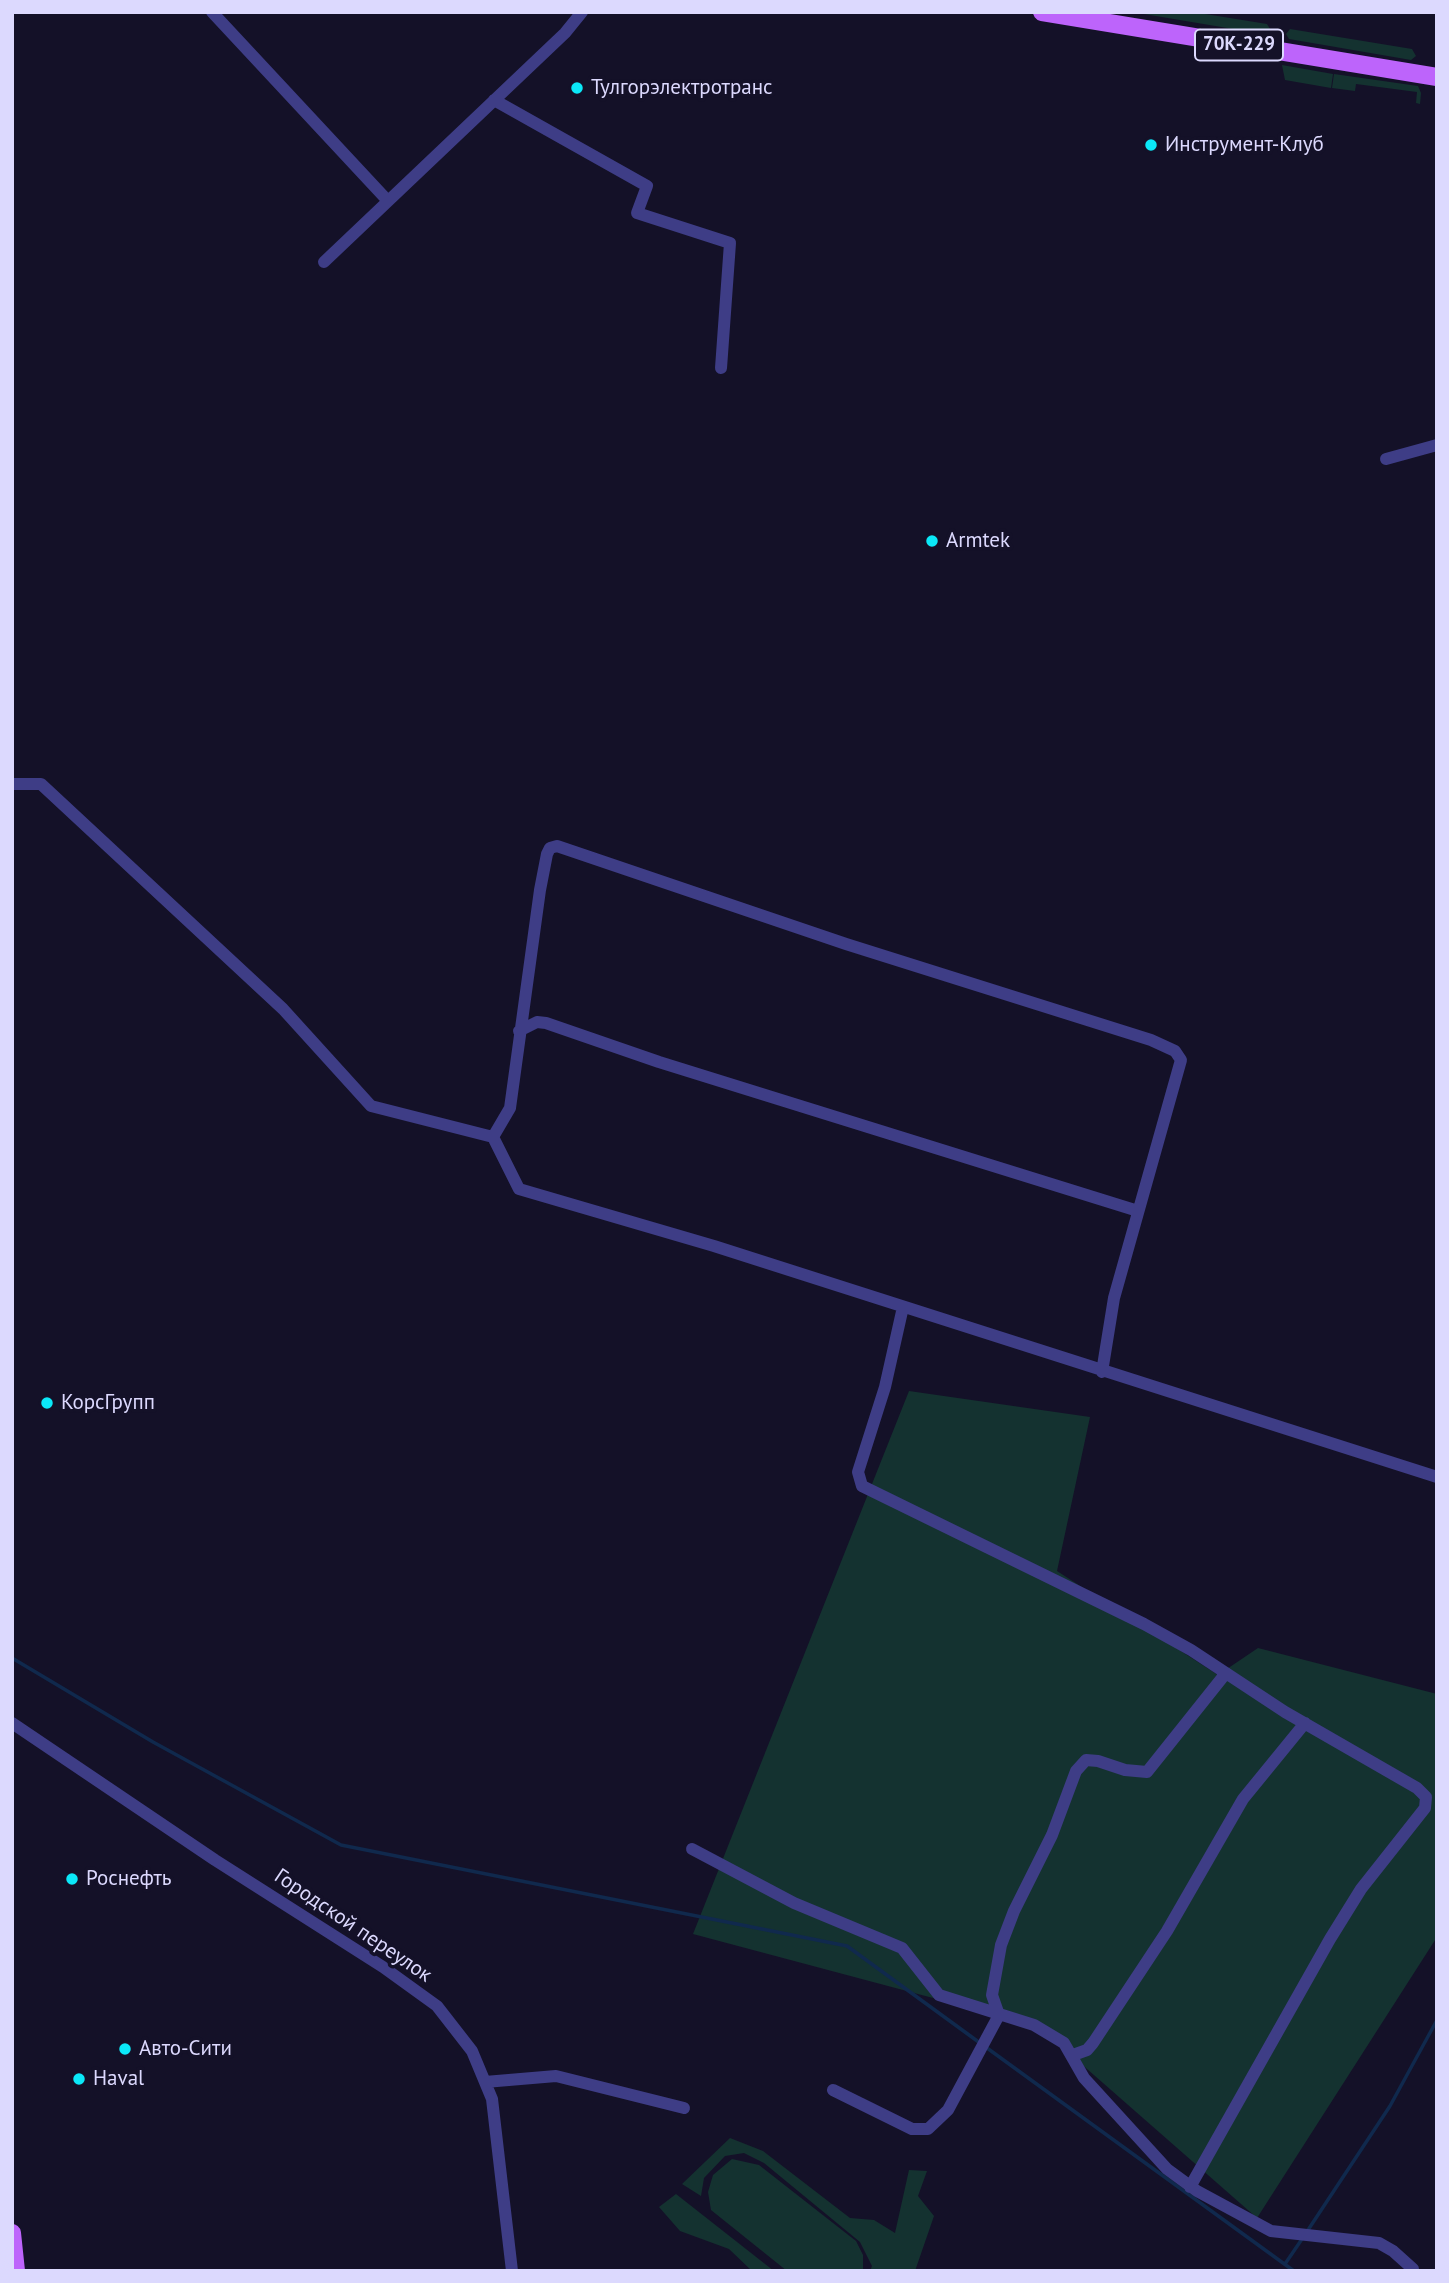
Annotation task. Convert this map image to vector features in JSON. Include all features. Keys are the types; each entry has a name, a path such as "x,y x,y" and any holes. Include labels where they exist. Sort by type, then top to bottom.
{"main road":[{"name":"70К-229","path":"1042,12 1437,77"},
{"path":"12,2233 16,2271"}],"street":[{"path":"212,12 388,201"},
{"path":"324,262 582,12"},
{"path":"494,100 647,186 637,213 730,243 721,368"},
{"path":"1386,459 1437,445"},
{"path":"12,784 41,784 283,1009 371,1106 493,1137 519,1189 714,1246 1437,1477"},
{"path":"493,1137 510,1108 519,1031 547,854 550,848 557,846 1169,1048 1181,1060 1107,1328 1102,1372"},
{"path":"519,1031 537,1022 546,1023 683,1069 1138,1211"},
{"path":"903,1307 885,1387 858,1472 862,1486 1076,1588 1191,1650 1305,1723 1417,1788 1426,1802 1361,1889 1330,1939 1190,2187"},
{"path":"833,2090 912,2129 928,2129 948,2110 999,2015 992,1995 1001,1945 1014,1911 1052,1835 1076,1771 1086,1760 1125,1770 1147,1772 1226,1673"},
{"name":"Городской переулок","path":"12,1723 438,2006 472,2051 492,2099 512,2271"},
{"path":"1073,2055 1087,2050 1093,2043 1167,1931 1243,1800 1305,1723"},
{"path":"692,1849 794,1902 902,1948 939,1995 1034,2025 1064,2043 1084,2078 1167,2169 1190,2187 1259,2226 1291,2235 1379,2243 1393,2250 1413,2269"},
{"path":"485,2082 556,2076 684,2108"}],"green space":[{"path":"1132,12 1193,12 1267,24 1272,32 1269,35"},
{"path":"1290,29 1412,49 1416,56 1411,60 1289,39 1286,34"},
{"path":"1282,65 1333,74 1331,88 1285,80"},
{"path":"1334,74 1418,86 1421,93 1420,104 1416,103 1417,92 1356,84 1355,91 1332,88"},
{"path":"909,1391 1090,1417 1057,1571 1218,1675 1258,1648 1437,1694 1437,1937 1257,2218 1038,2026 693,1934"},
{"path":"730,2138 763,2151 850,2218 874,2220 895,2233 909,2170 927,2171 918,2196 934,2216 915,2271 870,2271 872,2266 860,2242 764,2163 744,2153 725,2156 704,2178 701,2196 682,2184"},
{"path":"732,2159 759,2165 856,2241 863,2255 863,2271 787,2271 711,2210 708,2192 713,2175"},
{"path":"676,2194 774,2271 752,2271 729,2249 680,2231 659,2207"}],"waterway":[{"path":"12,1658 153,1742 341,1845 847,1946 980,2043"},
{"path":"1306,2233 1390,2106 1437,2020"},
{"path":"987,2048 1294,2271"},
{"path":"1285,2264 1302,2239"}],"place":[{"name":"Тулгорэлектротранс","path":"577,88"},
{"name":"Инструмент-Клуб","path":"1151,145"},
{"name":"Armtek","path":"932,541"},
{"name":"КорсГрупп","path":"47,1403"},
{"name":"Роснефть","path":"72,1879"},
{"name":"Авто-Сити","path":"125,2049"},
{"name":"Haval","path":"79,2079"}]}
